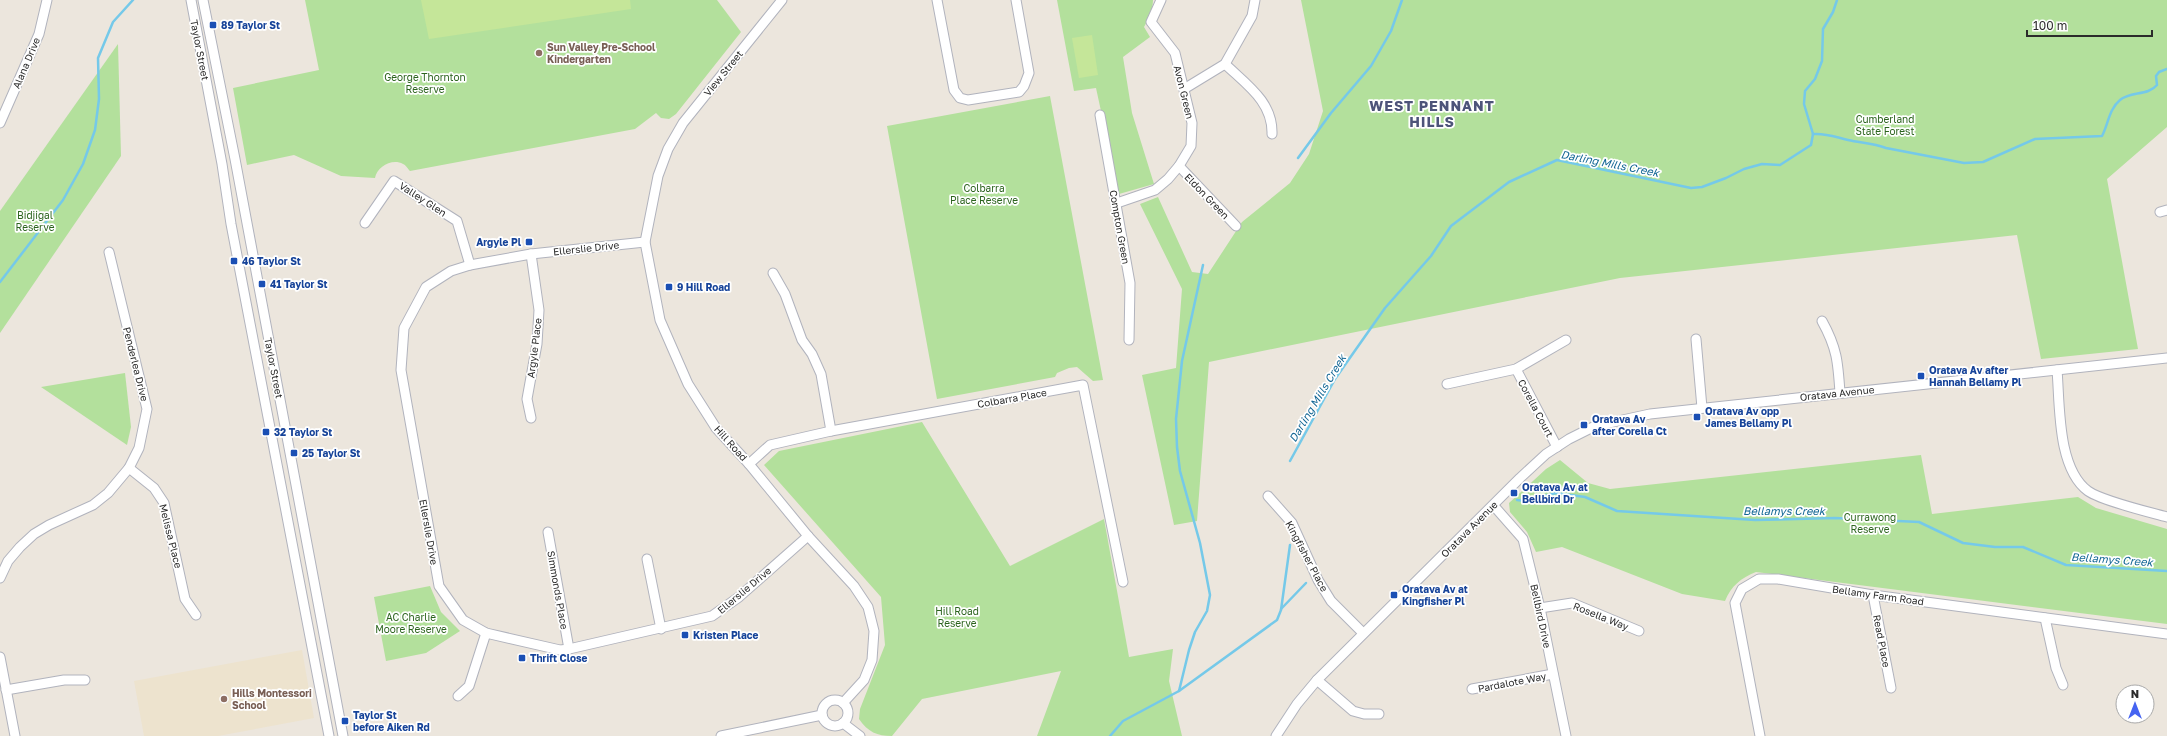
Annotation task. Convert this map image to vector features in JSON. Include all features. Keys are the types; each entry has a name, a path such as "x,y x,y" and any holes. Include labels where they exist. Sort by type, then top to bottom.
{"street":[{"name":"Alana Drive","path":"0,123 39,34 47,0"},
{"name":"Taylor Street","path":"191,0 222,164 231,224 329,736"},
{"name":"Taylor Street","path":"203,0 236,167 343,736"},
{"name":"View Street","path":"668,149 683,123 782,0"},
{"path":"937,0 954,90 960,98 968,100 1019,92 1024,86 1030,73 1016,0"},
{"name":"Avon Green","path":"1117,203 1155,190 1168,179 1179,166 1191,146 1192,123 1175,52 1150,22 1161,0"},
{"path":"1184,89 1226,64 1252,16 1255,0"},
{"path":"1226,64 1267,106 1272,124 1272,134"},
{"name":"Compton Green","path":"1100,115 1117,203 1130,283 1129,340"},
{"name":"Hill Road","path":"668,149 658,176 645,242 660,320 688,384 716,428 749,464 808,536 861,595 872,620 874,644 872,660 864,680 843,702"},
{"name":"Eldon Green","path":"1179,166 1236,226"},
{"name":"Valley Glen","path":"365,223 394,181 456,221 470,265"},
{"name":"Ellerslie Drive","path":"645,242 530,254 470,265 451,271 426,287 404,328 401,370 439,586 463,620 486,633 560,650 569,649 712,616 739,597 808,536"},
{"name":"Penderlea Drive","path":"0,578 8,562 20,546 34,534 49,525 93,505 108,494 129,468 139,448 147,409 109,252"},
{"name":"Argyle Place","path":"530,254 539,310 537,344 527,400 531,418"},
{"path":"773,273 785,294 802,340 812,354 821,374 831,431"},
{"path":"1822,321 1833,341 1837,354 1840,393"},
{"path":"1696,339 1702,408"},
{"name":"Corella Court","path":"1447,384 1516,369 1566,340"},
{"name":"Oratava Avenue","path":"1276,736 1297,704 1317,680 1363,633 1494,506 1534,464 1557,447 1595,426 1612,421 1650,414 2167,358"},
{"name":"Corella Court","path":"1516,369 1557,447"},
{"path":"2056,370 2065,457 2078,480 2088,491 2103,498 2167,517"},
{"name":"Colbarra Place","path":"749,464 770,445 831,431 1083,385 1123,582"},
{"name":"Melissa Place","path":"129,468 154,488 164,503 185,599 196,615"},
{"name":"Kingfisher Place","path":"1268,496 1292,523 1318,580 1331,600 1363,633"},
{"name":"Bellbird Drive","path":"1494,506 1523,540 1540,608 1566,736"},
{"name":"Simmonds Place","path":"548,532 569,649"},
{"path":"647,559 661,629"},
{"name":"Bellamy Farm Road","path":"1760,736 1736,615 1735,603 1742,589 1759,579 1778,579 1873,595 2167,634"},
{"name":"Read Place","path":"1873,595 1891,688"},
{"name":"Rosella Way","path":"1540,608 1572,603 1639,631"},
{"path":"2045,618 2056,668 2063,685"},
{"path":"458,696 469,686 486,633"},
{"path":"0,657 15,736"},
{"name":"Pardalote Way","path":"1472,689 1553,674"},
{"path":"6,690 64,680 85,680"},
{"path":"1317,680 1353,711 1364,714 1379,714"},
{"path":"838,700 843,702 848,712 843,723 839,725 829,725 822,715 823,707 829,701 838,700"},
{"path":"721,736 822,715"},
{"path":"843,723 860,736"}],"shaded area":[{"name":"Hills Montessori School","path":"302,650 314,718 218,736 144,736 134,681"}],"green space":[{"name":"George Thornton Reserve","path":"305,0 717,0 741,32 676,114 669,119 661,118 656,113 635,129 410,171 403,164 394,162 382,167 376,174 375,178 341,176 294,155 247,165 233,88 319,70"},
{"path":"421,0 630,0 631,9 429,39"},
{"path":"1057,0 1153,0 1152,12 1144,27 1150,37 1123,57 1132,113 1154,184 1119,194 1096,88 1074,91"},
{"name":"Cumberland State Forest","path":"1301,0 2167,0 2167,127 2107,179 2138,349 2041,359 2017,235 1620,278 1209,362 1197,521 1174,525 1142,375 1176,368 1182,289 1140,204 1158,197 1192,272 1208,274 1242,222 1290,183 1309,154 1323,111"},
{"path":"1092,35 1098,75 1079,78 1072,38"},
{"name":"Bidjigal Reserve","path":"118,44 121,156 0,333 0,211"},
{"name":"Colbarra Place Reserve","path":"1050,96 1103,380 1093,381 1077,367 1069,368 1057,373 1055,377 937,399 887,126"},
{"path":"125,373 131,427 127,445 41,387"},
{"name":"Hill Road Reserve","path":"922,422 1010,566 1104,519 1129,657 1173,649 1169,681 1182,736 1037,736 1061,671 922,699 892,736 877,734 869,730 862,723 859,719 860,709 885,645 881,597 764,465 779,451"},
{"name":"Currawong Reserve","path":"1921,455 1932,514 2078,497 2096,508 2167,529 2167,624 1756,572 1737,583 1730,591 1725,601 1682,594 1562,547 1536,552 1527,532 1510,512 1509,503 1546,469 1560,460 1588,483 1610,489"},
{"name":"AC Charlie Moore Reserve","path":"430,586 441,612 460,631 426,653 386,661 374,597"}],"waterway":[{"path":"0,282 63,200 83,164 95,130 99,99 98,58 113,22 133,0"},
{"path":"1298,158 1331,113 1371,66 1391,31 1402,0"},
{"path":"1813,134 1804,104 1805,91 1815,79 1822,61 1823,29 1833,12 1837,0"},
{"path":"1813,134 1827,135 1964,163 1983,162 2035,139 2102,136 2111,112 2116,104 2124,97 2129,95 2149,91 2157,85 2156,76 2159,72 2167,69"},
{"name":"Darling Mills Creek","path":"1290,461 1335,379 1385,308 1431,256 1451,226 1509,182 1557,160 1691,188 1702,187 1744,169 1762,164 1780,165 1811,145 1813,134"},
{"path":"1179,691 1189,650 1195,632 1207,611 1210,595 1200,543 1180,471 1176,419 1182,361 1203,265"},
{"name":"Bellamys Creek","path":"1517,500 1525,501 1556,493 1585,497 1617,511 1755,520 1835,518 1919,522 1963,543 1995,547 2023,547 2066,565 2167,571"},
{"name":"Darling Mills Creek","path":"1110,736 1123,721 1179,691 1277,620 1281,610 1290,545"},
{"name":"Bellamys Creek","path":"1281,609 1306,583"}],"place":[{"name":"89 Taylor St","path":"213,25"},
{"name":"Sun Valley Pre-School Kindergarten","path":"539,53"},
{"name":"Argyle Pl","path":"529,242"},
{"name":"46 Taylor St","path":"234,261"},
{"name":"41 Taylor St","path":"262,284"},
{"name":"9 Hill Road","path":"669,287"},
{"name":"Oratava Av after Hannah Bellamy Pl","path":"1921,376"},
{"name":"Oratava Av opp James Bellamy Pl","path":"1697,417"},
{"name":"Oratava Av after Corella Ct","path":"1584,425"},
{"name":"32 Taylor St","path":"266,432"},
{"name":"25 Taylor St","path":"294,453"},
{"name":"Oratava Av at Bellbird Dr","path":"1514,493"},
{"name":"Oratava Av at Kingfisher Pl","path":"1394,595"},
{"name":"Kristen Place","path":"685,635"},
{"name":"Thrift Close","path":"522,658"},
{"name":"Hills Montessori School","path":"224,699"},
{"name":"Taylor St before Aiken Rd","path":"345,721"}],"district":[{"name":"WEST PENNANT HILLS","path":"1432,114"}]}
